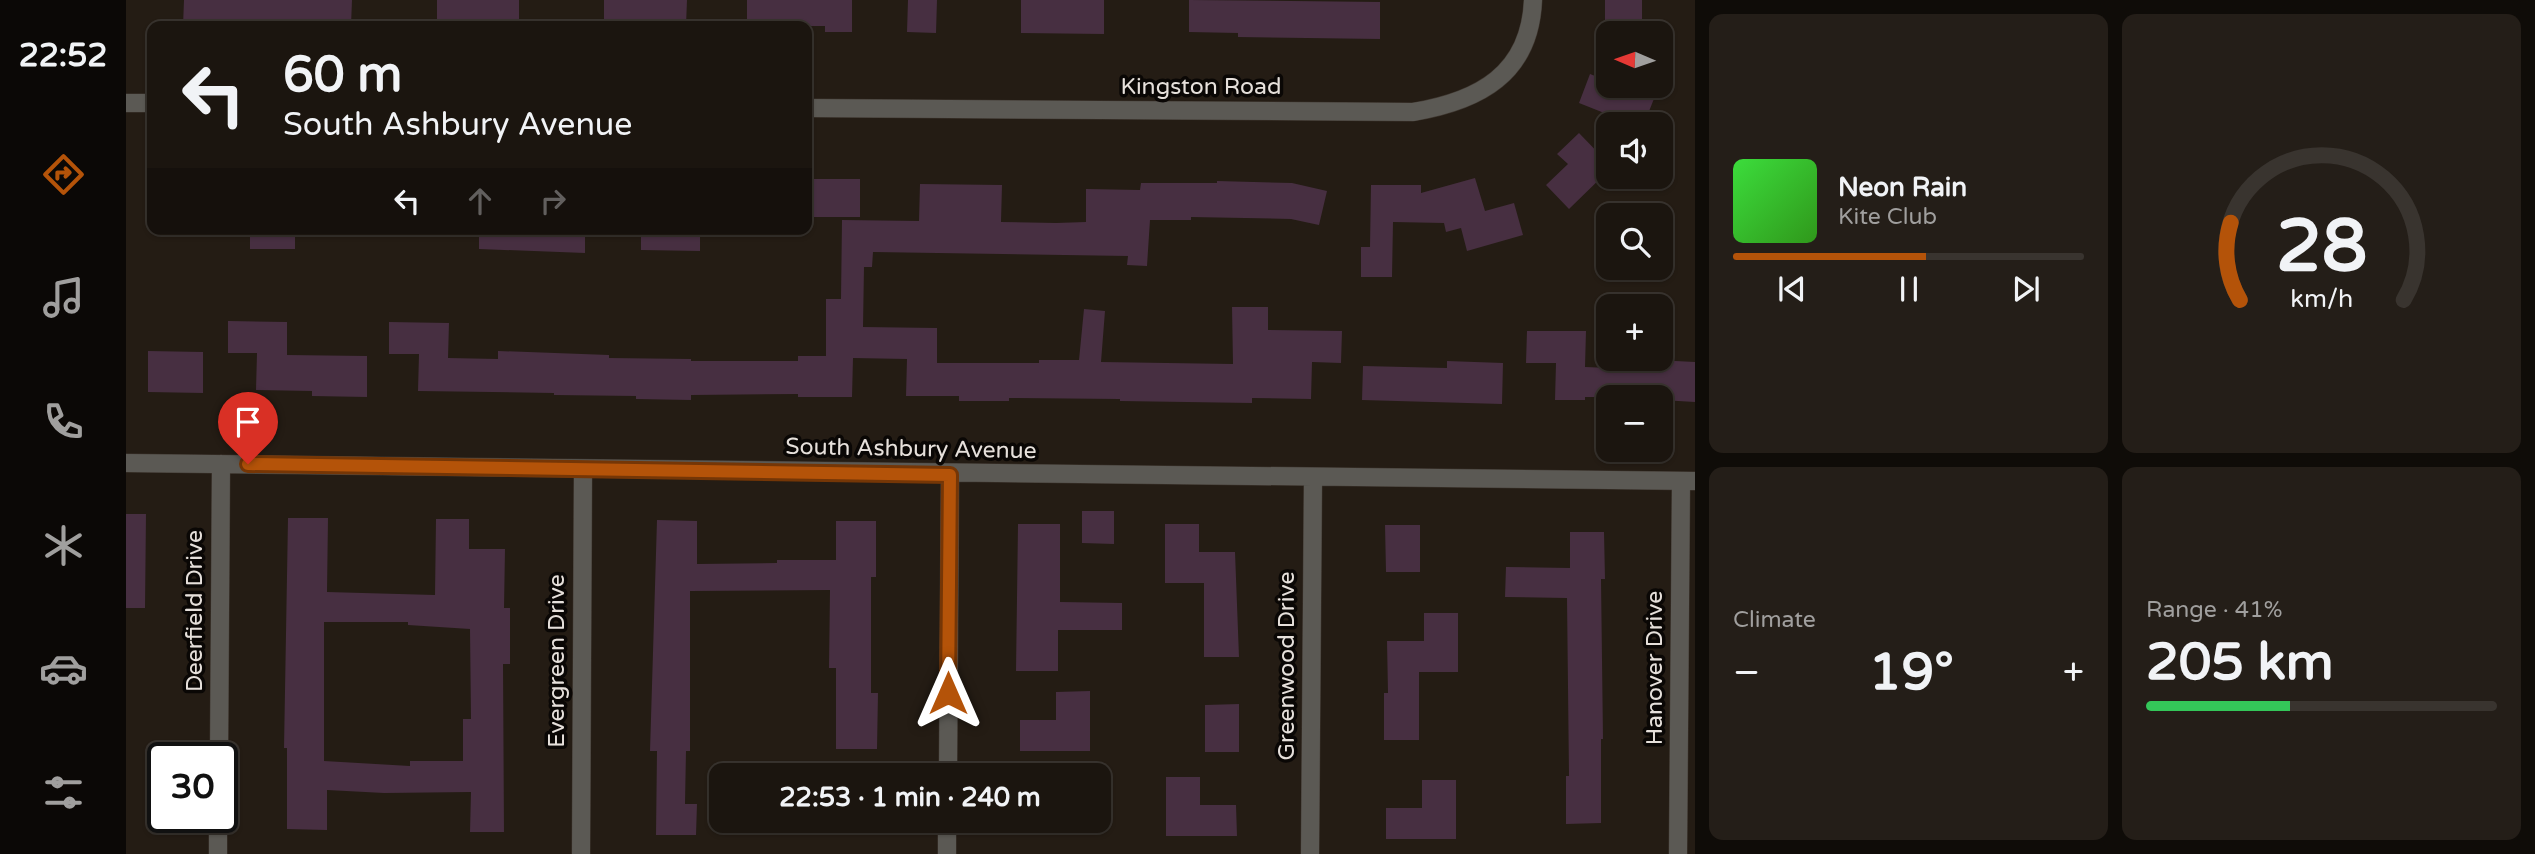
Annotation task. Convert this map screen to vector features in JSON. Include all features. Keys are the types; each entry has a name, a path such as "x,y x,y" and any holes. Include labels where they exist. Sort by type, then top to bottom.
{"street":[{"name":"Kingston Road","path":"812,108 1413,112 1445,107 1469,98 1497,80 1517,59 1532,18 1533,0"},
{"path":"126,103 147,103"},
{"name":"South Ashbury Avenue","path":"126,463 950,475 1688,481"},
{"name":"Deerfield Drive","path":"219,742 221,464"},
{"name":"Evergreen Drive","path":"581,854 583,469"},
{"path":"948,763 950,475"},
{"name":"Greenwood Drive","path":"1310,854 1312,478"},
{"name":"Hanover Drive","path":"1678,854 1688,481"},
{"path":"218,833 218,854"},
{"path":"947,833 947,854"}],"building":[{"path":"184,0 352,0 351,21 183,21"},
{"path":"437,0 519,0 519,21 437,21"},
{"path":"604,0 687,0 686,21 604,21"},
{"path":"747,0 852,0 852,32 825,32 825,26 812,26 812,21 747,21"},
{"path":"908,0 937,0 936,33 907,32"},
{"path":"1021,0 1104,0 1104,34 1021,33"},
{"path":"1189,0 1380,2 1380,39 1238,37 1238,33 1189,32"},
{"path":"1605,0 1642,0 1642,21 1605,21"},
{"path":"1590,74 1596,76 1596,98 1654,98 1649,112 1602,112 1579,103"},
{"path":"1579,133 1596,151 1596,183 1569,209 1546,185 1568,164 1557,154"},
{"path":"1475,178 1485,211 1514,203 1523,235 1467,251 1461,228 1446,232 1444,223 1393,222 1392,277 1361,277 1361,247 1370,247 1371,185 1421,185 1421,193"},
{"path":"812,179 860,179 860,217 812,217"},
{"path":"1141,183 1292,183 1327,191 1319,225 1291,219 1191,217 1191,220 1150,220 1147,266 1127,265 1128,256 873,252 872,267 864,267 863,327 937,328 937,363 1039,363 1039,360 1079,360 1084,309 1105,311 1101,362 1233,364 1232,307 1268,307 1268,330 1342,331 1341,363 1312,362 1311,399 1252,398 1252,403 1009,398 1009,401 959,401 959,396 906,396 907,359 853,358 852,397 798,397 798,394 691,395 691,400 554,393 418,391 419,354 389,354 389,322 449,323 448,358 498,359 498,351 691,361 798,361 798,356 826,356 826,299 841,299 842,220 919,221 920,184 1002,185 1001,222 1056,223 1086,222 1086,189 1140,190"},
{"path":"250,235 295,235 295,249 250,249"},
{"path":"479,235 585,235 585,253 479,249"},
{"path":"641,235 700,235 700,251 641,250"},
{"path":"228,321 287,322 287,355 367,356 367,397 312,396 312,391 256,390 257,353 228,353"},
{"path":"1527,331 1586,331 1585,367 1596,367 1596,371 1673,371 1673,361 1695,362 1695,402 1673,401 1673,385 1596,385 1596,397 1585,397 1585,400 1555,400 1556,363 1526,363"},
{"path":"148,351 203,352 203,393 148,392"},
{"path":"1447,361 1503,363 1502,404 1362,400 1363,366 1447,368"},
{"path":"1082,511 1114,511 1114,544 1082,543"},
{"path":"126,514 146,514 145,608 126,608"},
{"path":"288,518 328,518 327,592 435,595 436,519 469,519 469,549 505,549 504,608 510,608 510,664 503,664 504,832 470,832 471,792 384,793 327,790 327,830 287,829 287,748 284,748","holes":["324,622 408,622 408,625 470,629 471,719 463,719 463,761 410,761 410,766 324,761"]},
{"path":"657,520 697,521 697,564 836,560 836,521 876,521 876,577 871,577 871,693 878,693 877,749 836,749 836,668 829,668 830,590 690,591 690,751 686,751 685,804 697,804 696,835 656,835 657,751 650,751"},
{"path":"1018,524 1060,524 1060,602 1122,603 1122,630 1058,630 1058,671 1016,671"},
{"path":"1165,524 1199,524 1199,552 1235,552 1239,657 1204,657 1204,583 1165,583"},
{"path":"1385,525 1420,525 1420,572 1386,572"},
{"path":"1570,532 1604,532 1605,579 1601,579 1601,823 1566,824 1566,776 1569,776 1567,598 1505,597 1506,567 1570,568"},
{"path":"1424,613 1458,613 1458,672 1419,672 1419,740 1384,740 1384,693 1388,693 1387,641 1424,641"},
{"path":"1090,691 1090,751 1020,751 1020,720 1056,720 1056,692"},
{"path":"1239,704 1239,752 1205,752 1205,705"},
{"path":"1166,777 1200,777 1200,805 1236,805 1237,836 1166,836"},
{"path":"1422,780 1456,780 1456,839 1386,839 1386,808 1422,808"}],"route":[{"path":"248,464 950,475 948,693"}]}
